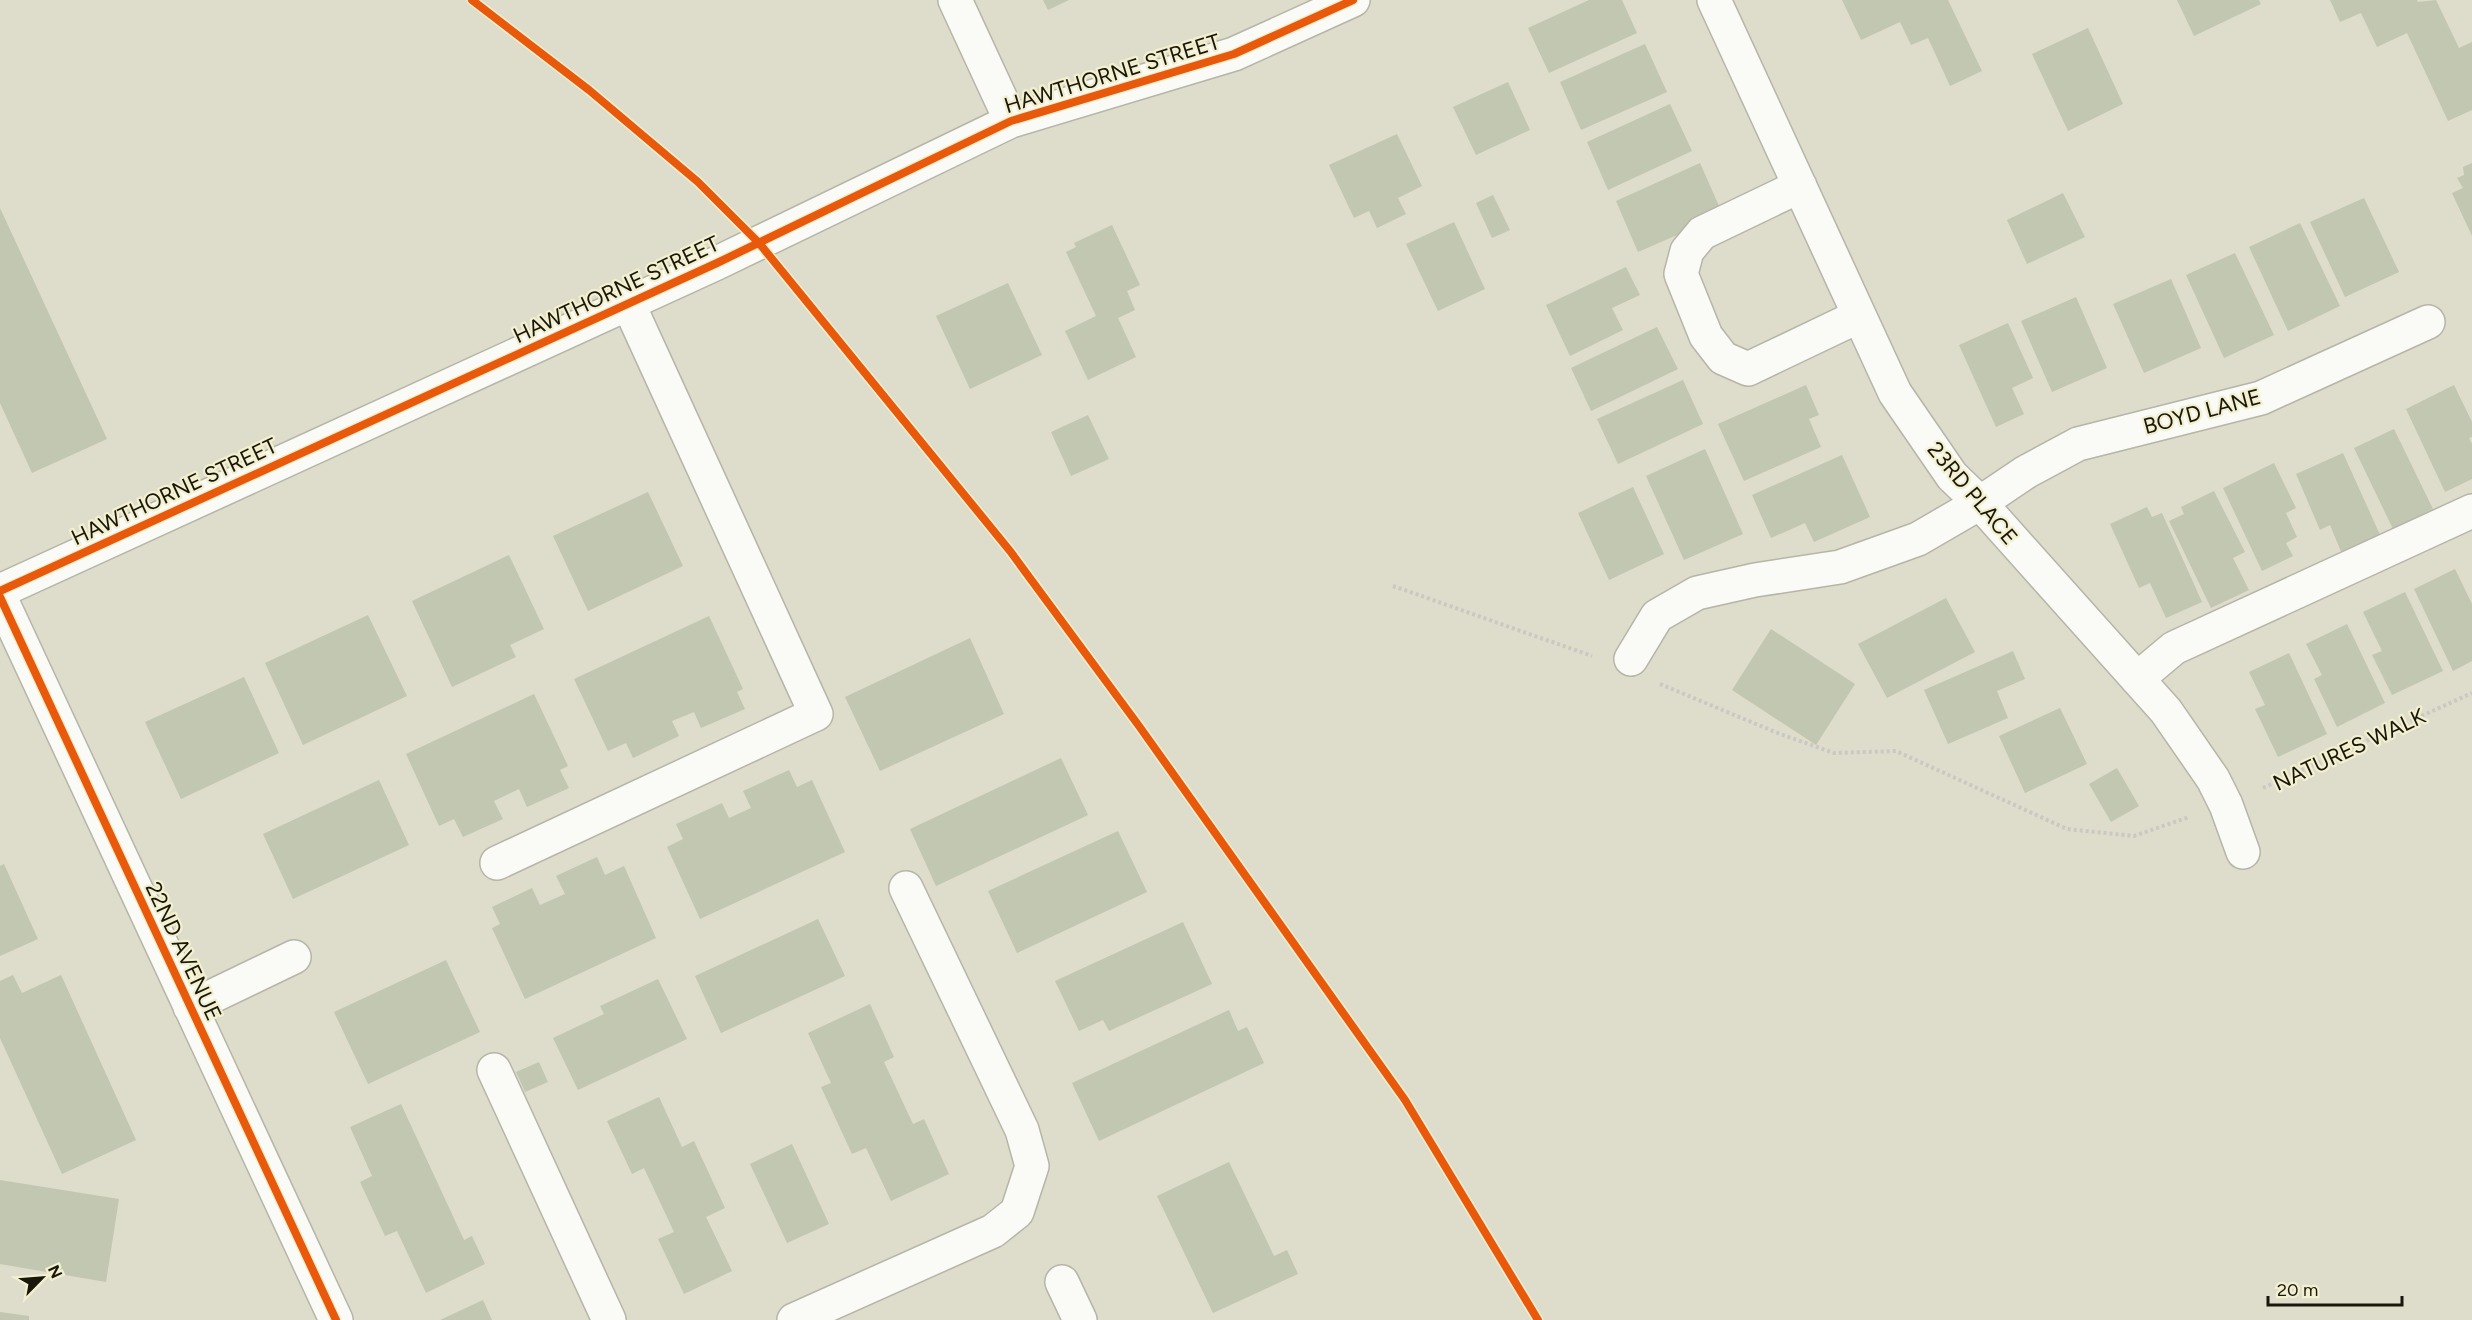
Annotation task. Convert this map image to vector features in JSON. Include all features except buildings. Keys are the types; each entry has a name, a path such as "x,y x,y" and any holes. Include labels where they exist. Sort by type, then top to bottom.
{"street":[{"path":"955,0 1011,121"},
{"name":"HAWTHORNE STREET","path":"0,591 759,243 1011,121 1234,54 1353,0"},
{"name":"23RD PLACE","path":"1714,0 1895,393 1953,476 1980,503 2166,711 2213,779 2226,805 2243,852"},
{"path":"1800,186 1702,233 1687,251 1681,274 1706,336 1723,358 1748,369 1859,316"},
{"path":"497,863 816,714 628,303"},
{"name":"BOYD LANE","path":"1631,659 1658,616 1697,593 1755,580 1840,567 1918,539 1980,503 2026,472 2079,444 2261,398 2428,322"},
{"path":"2137,680 2174,648 2472,511"},
{"name":"22ND AVENUE","path":"0,597 336,1320"},
{"path":"794,1320 993,1231 1017,1212 1032,1166 1022,1130 906,888"},
{"path":"190,1006 294,957"},
{"path":"494,1070 609,1320"},
{"path":"1062,1282 1080,1320"}],"path":[{"path":"1393,586 1598,659"}],"cycle path":[{"path":"472,0 589,90 698,182 759,243 1010,551 1139,726 1405,1100 1538,1320"},
{"path":"0,591 717,263 1011,121 1234,54 1353,0"},
{"path":"0,597 336,1320"}]}
